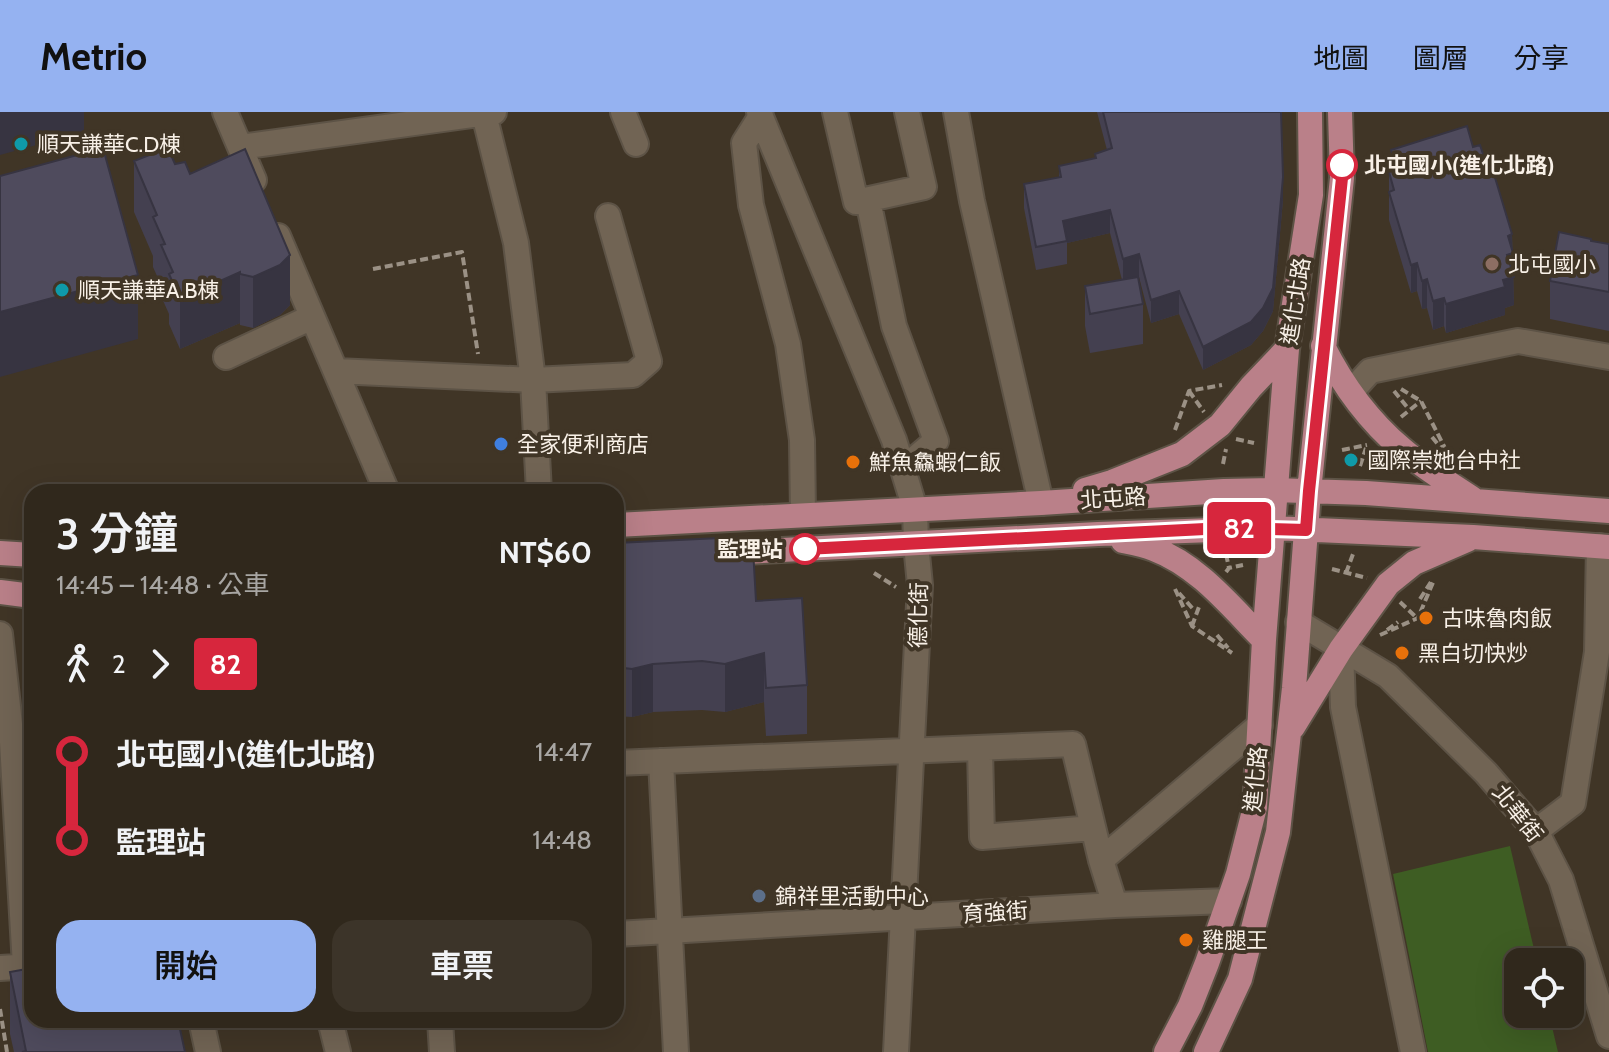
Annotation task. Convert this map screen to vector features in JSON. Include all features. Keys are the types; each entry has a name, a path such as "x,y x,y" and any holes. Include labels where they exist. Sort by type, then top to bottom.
{"main road":[{"name":"進化北路","path":"1274,490 1287,349 1311,195 1310,112"},
{"name":"進化北路","path":"1309,491 1342,178 1340,112"},
{"path":"1323,346 1351,392 1402,450 1477,501"},
{"path":"1041,503 1112,482 1182,454 1220,425 1287,349"},
{"name":"北屯路","path":"624,525 1274,490 1366,493 1609,511"},
{"name":"進化路","path":"1166,1052 1190,1006 1229,901 1255,807 1274,490"},
{"name":"進化路","path":"1206,1052 1240,979 1278,832 1309,491"},
{"name":"北屯路","path":"693,555 1272,528 1604,546"},
{"path":"1098,534 1153,549 1184,564 1264,640"},
{"path":"1289,732 1341,649 1388,584 1414,563 1473,537"},
{"path":"0,553 24,554"},
{"path":"0,592 24,595"}],"street":[{"path":"225,112 384,484"},
{"path":"623,112 636,144"},
{"path":"835,112 856,202 924,187 907,112"},
{"path":"956,112 972,201 1041,503"},
{"path":"240,147 483,113 516,243 533,380 539,484"},
{"path":"760,114 744,143 751,205 788,344 802,440 803,514"},
{"name":"德化街","path":"760,114 894,440 915,509 920,585 896,1052"},
{"path":"868,200 894,326 936,441 903,469"},
{"path":"336,371 533,380 633,375 649,361 608,216"},
{"path":"226,357 312,317"},
{"path":"1351,392 1370,371 1518,341 1609,357"},
{"path":"1536,831 1573,803 1597,652 1604,546"},
{"name":"北華街","path":"1298,622 1388,676 1486,773 1536,831 1561,880 1609,1036"},
{"path":"0,634 6,743 24,918"},
{"path":"1341,649 1343,707 1413,1052"},
{"path":"1101,860 1260,725"},
{"path":"624,763 1073,744 1115,905"},
{"path":"980,749 982,837 1093,828"},
{"path":"661,761 676,1052"},
{"name":"育強街","path":"624,934 1229,901"},
{"path":"0,968 24,966"},
{"path":"203,1028 208,1052"},
{"path":"332,1028 338,1052"},
{"path":"440,1028 442,1052"}],"path":[{"path":"373,269 462,252 481,378"},
{"path":"1189,391 1232,383"},
{"path":"1407,407 1395,388 1421,401 1451,460"},
{"path":"1189,391 1208,418"},
{"path":"1174,433 1189,391"},
{"path":"1392,424 1421,401"},
{"path":"1342,450 1367,445 1360,466"},
{"path":"1226,554 1229,568 1243,565"},
{"path":"1346,573 1353,554"},
{"path":"1332,569 1377,580"},
{"path":"874,573 896,587"},
{"path":"1374,638 1418,618 1437,574 1420,599"},
{"path":"1194,610 1175,589 1192,626 1232,653 1217,635"},
{"path":"1192,626 1202,598"},
{"path":"1395,598 1418,618"},
{"path":"0,1009 7,1052"}],"green space":[{"path":"1510,846 1534,948 1504,948 1504,1028 1552,1028 1558,1052 1428,1052 1393,874"}],"building":[{"path":"1103,112 1281,112 1283,177 1273,288 1263,308 1251,322 1203,347 1179,291 1151,300 1139,254 1123,259 1110,210 1063,221 1067,241 1036,247 1024,184 1061,177 1059,166 1096,158 1095,154 1112,148"},
{"path":"1467,126 1473,147 1480,145 1486,163 1490,161 1512,234 1508,236 1513,253 1507,255 1514,277 1503,280 1505,287 1446,304 1444,298 1433,301 1427,279 1422,281 1417,263 1411,265 1389,192 1394,190 1389,172 1397,169 1391,150"},
{"path":"103,148 138,275 0,312 0,176"},
{"path":"245,149 290,255 280,265 253,277 240,272 180,299 161,245 165,244 153,217 157,215 134,161 162,150 165,157 171,155 175,164 185,162 190,174"},
{"path":"1559,232 1609,244 1609,292 1550,281"},
{"path":"1138,277 1143,304 1090,314 1085,286"},
{"path":"741,537 742,549 753,549 756,601 802,598 807,685 766,688 764,653 725,664 702,661 624,668 624,543"},
{"path":"24,969 24,1028 180,1028 185,1052 22,1052 26,1051 10,972"}],"bus line":[{"name":"82","path":"805,549 1225,528 1306,530 1342,165"}],"place":[{"name":"順天謙華C.D棟","path":"21,144"},
{"name":"北屯國小(進化北路)","path":"1342,165"},
{"name":"北屯國小","path":"1492,264"},
{"name":"順天謙華A.B棟","path":"62,290"},
{"name":"全家便利商店","path":"501,444"},
{"name":"國際崇她台中社","path":"1351,460"},
{"name":"鮮魚鱻蝦仁飯","path":"853,462"},
{"name":"監理站","path":"805,549"},
{"name":"古味魯肉飯","path":"1426,618"},
{"name":"黑白切快炒","path":"1402,653"},
{"name":"錦祥里活動中心","path":"759,896"},
{"name":"雞腿王","path":"1186,940"}]}
